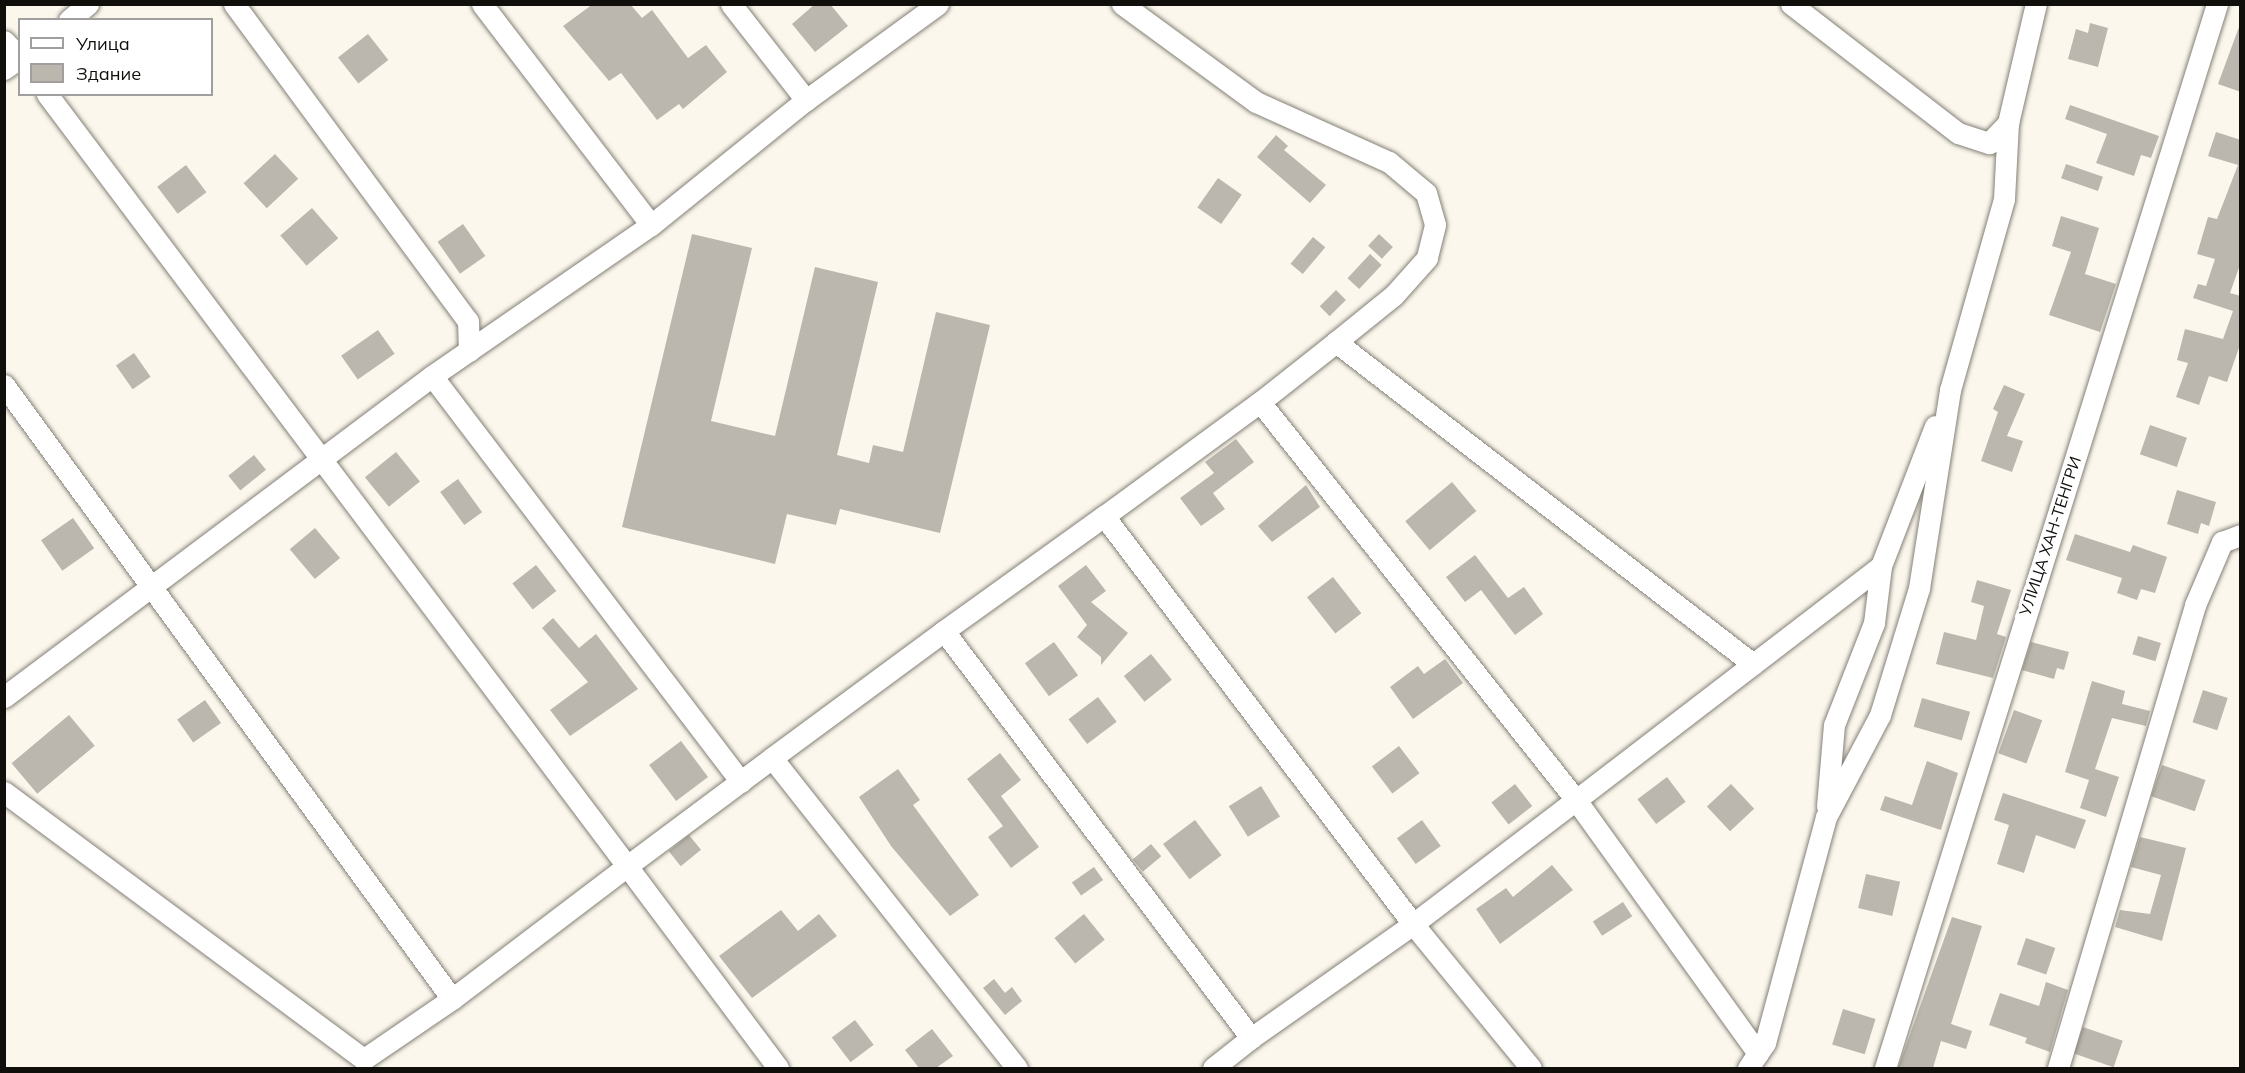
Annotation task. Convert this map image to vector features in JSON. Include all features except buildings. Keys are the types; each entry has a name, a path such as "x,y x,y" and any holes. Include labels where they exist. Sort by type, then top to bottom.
{"street":[{"path":"71,18 88,4"},
{"path":"234,4 468,321 469,351"},
{"path":"482,4 651,225"},
{"path":"731,4 806,100"},
{"path":"4,697 323,462 432,376 651,225 806,100 938,4"},
{"path":"4,792 366,1065 772,758 1260,402 1394,295 1427,258 1435,225 1426,193 1389,162 1256,102 1122,4"},
{"path":"1791,4 1958,133 1989,143 2008,123"},
{"path":"1260,402 1576,800 1753,1061 1765,1042 1826,817 1834,725 1874,623 1881,566 1950,390 2004,198 2008,123 2036,4"},
{"name":"УЛИЦА ХАН-ТЕНГРИ","path":"1885,1068 2217,4"},
{"path":"4,41 18,56"},
{"path":"4,69 18,59"},
{"path":"48,96 778,1068"},
{"path":"1336,342 1754,664"},
{"path":"432,376 741,782"},
{"path":"4,385 153,586 452,999"},
{"path":"1826,817 1880,715 1919,588 1950,390"},
{"path":"1104,516 1413,924 1531,1068"},
{"path":"2058,1068 2195,605 2222,542 2241,535"},
{"path":"1213,1068 1251,1038 1413,924 1881,566"},
{"path":"944,631 1251,1038"},
{"path":"772,758 1017,1068"}]}
